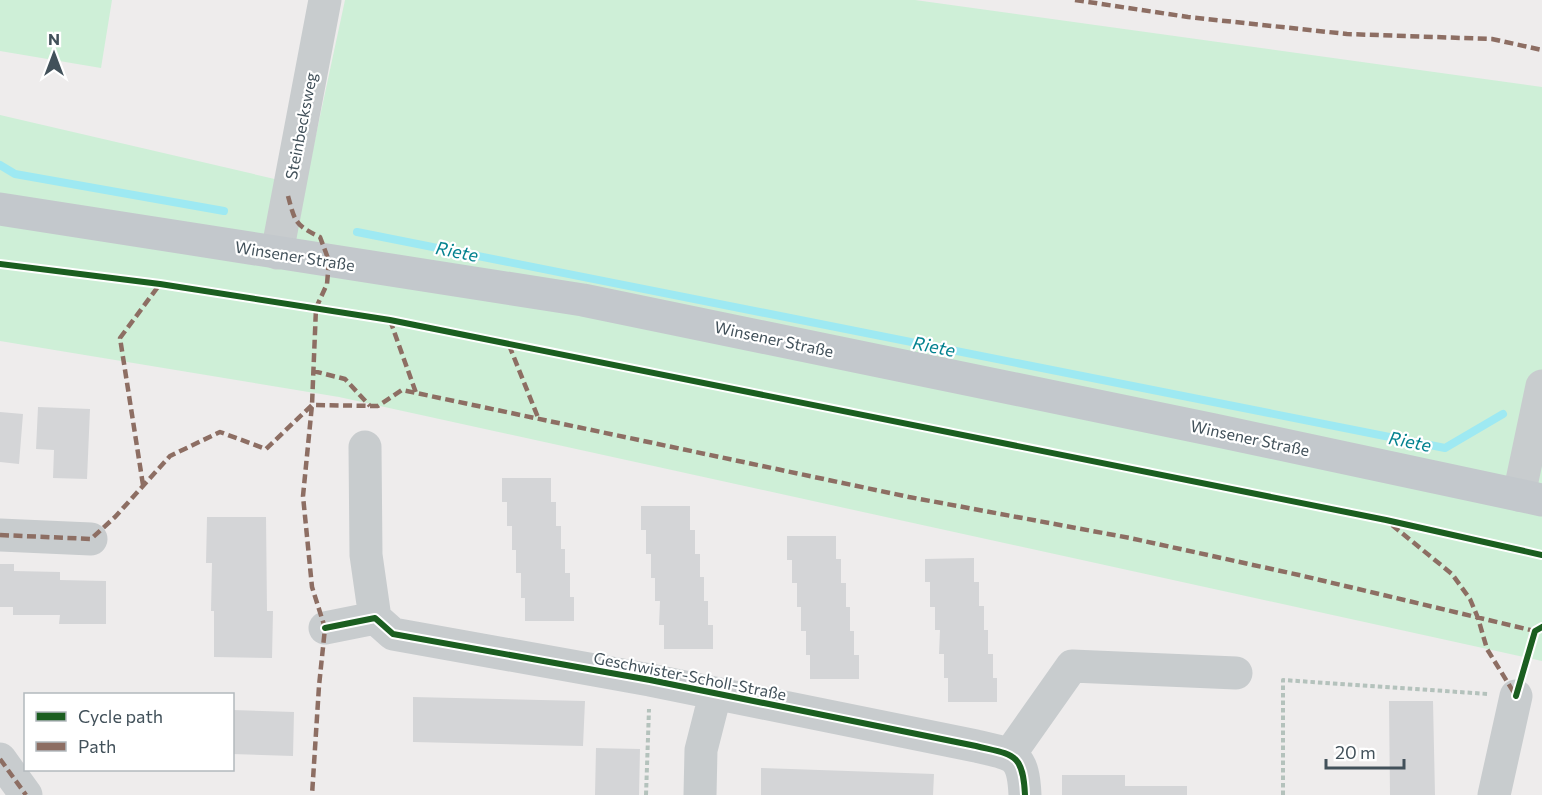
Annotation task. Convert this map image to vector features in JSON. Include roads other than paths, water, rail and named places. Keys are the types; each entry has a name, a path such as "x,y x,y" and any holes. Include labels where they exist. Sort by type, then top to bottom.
{"main road":[{"name":"Winsener Straße","path":"0,209 583,300 1226,432 1530,498"}],"street":[{"name":"Steinbecksweg","path":"277,253 325,0"},
{"path":"1530,498 1542,386"},
{"path":"325,628 375,618 366,555 365,447"},
{"path":"0,535 91,539"},
{"name":"Geschwister-Scholl-Straße","path":"375,618 393,634 650,680 1010,754"},
{"path":"1025,795 1020,764 1010,754 1072,666 1236,673"},
{"path":"700,795 701,750 716,695"},
{"path":"1494,795 1516,696"},
{"path":"0,759 26,795"}],"waterway":[{"name":"Riete","path":"0,165 15,174 224,211"},
{"name":"Riete","path":"357,232 1445,448 1503,414"}]}
